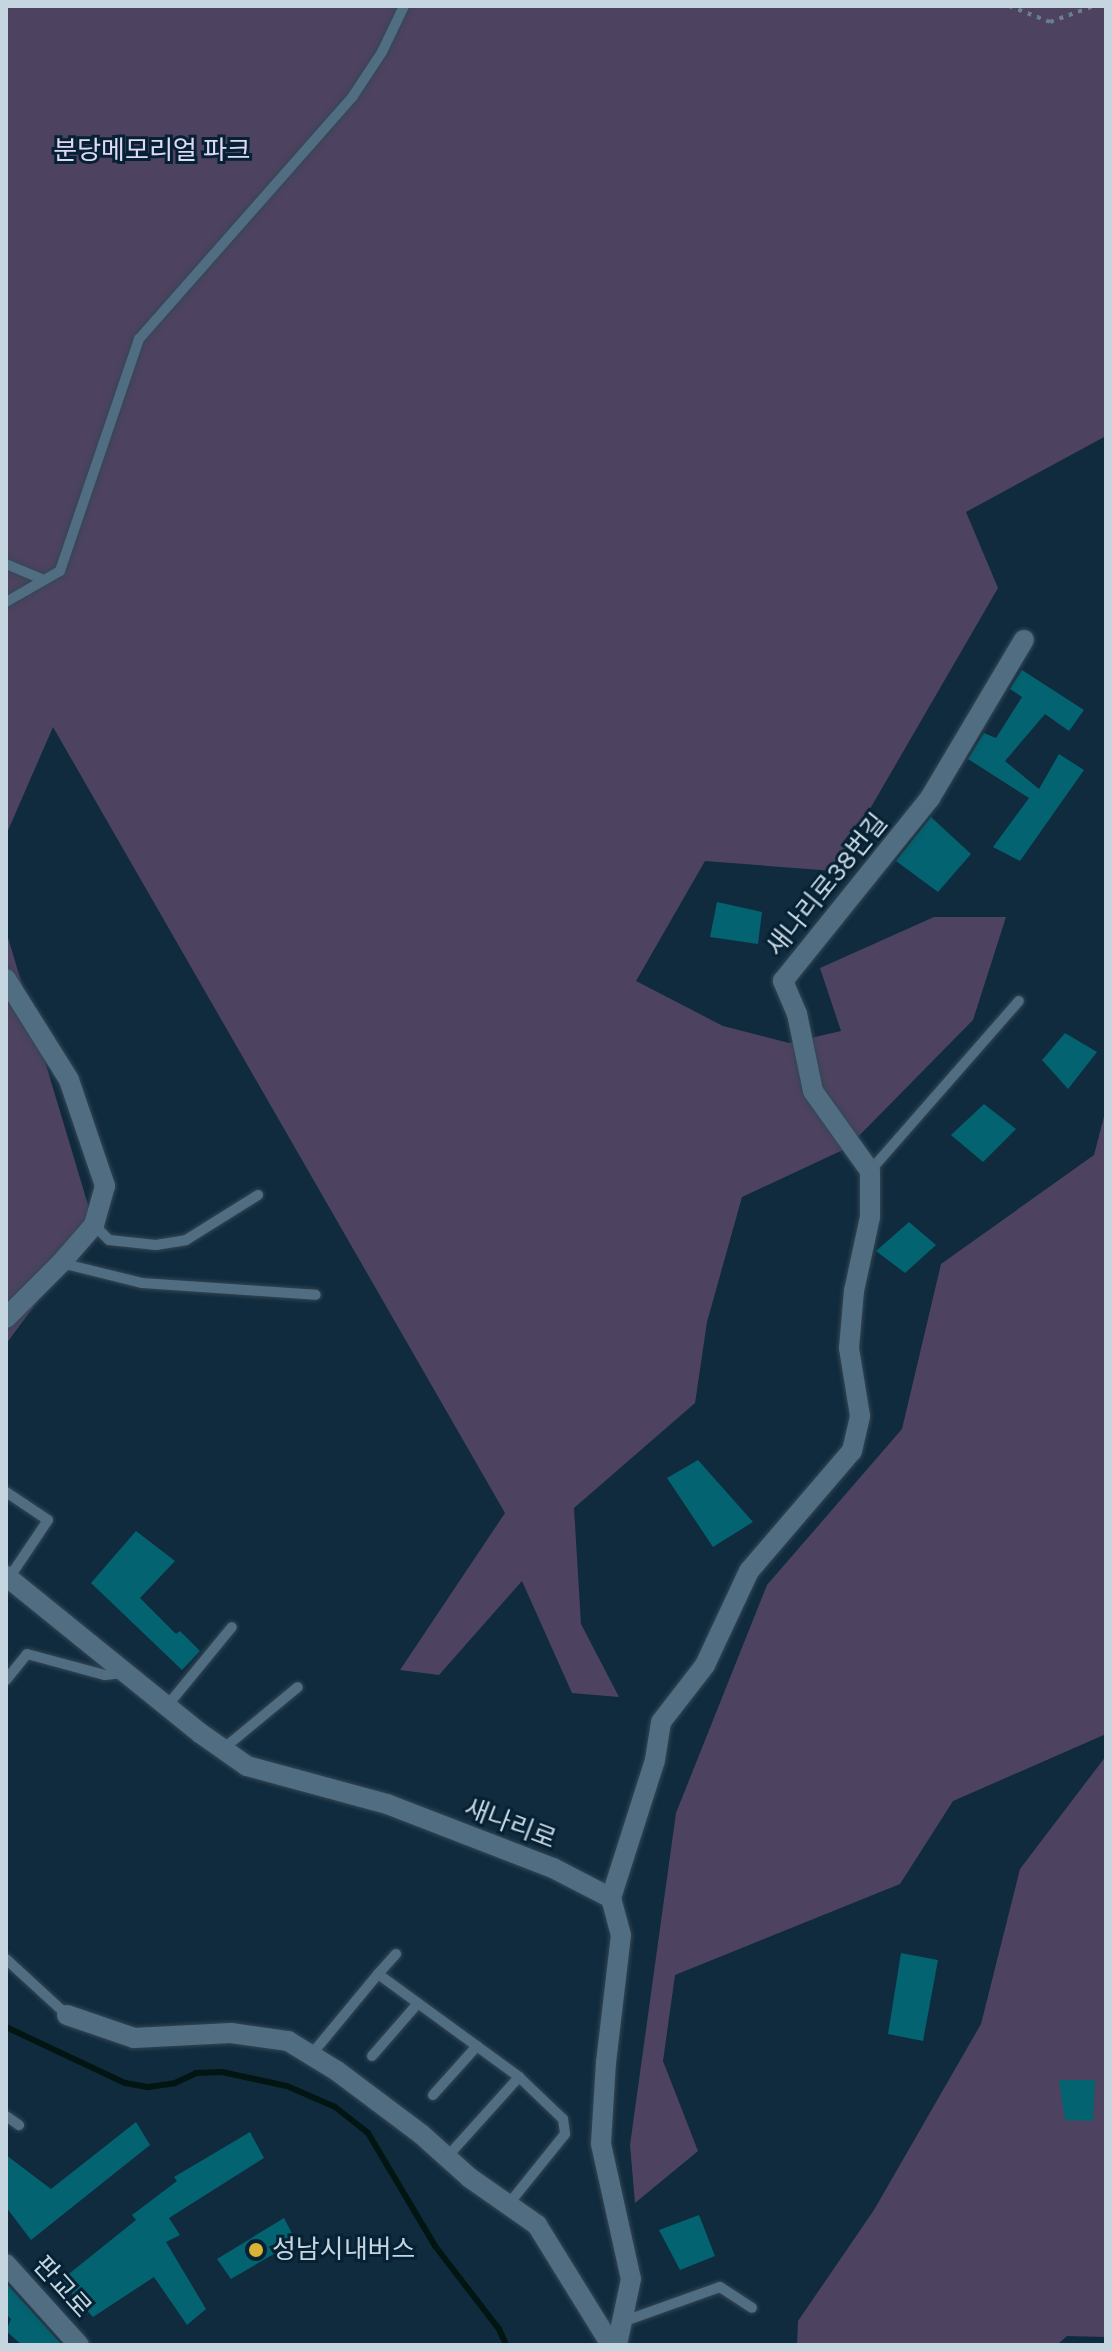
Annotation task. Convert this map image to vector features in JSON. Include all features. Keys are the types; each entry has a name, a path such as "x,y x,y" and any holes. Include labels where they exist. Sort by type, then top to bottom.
{"street":[{"name":"새나리로38번길","path":"870,1171 813,1091 797,1014 783,981 930,798 1024,640"},
{"path":"6,979 69,1080 105,1186 94,1225 6,1318"},
{"path":"614,2345 631,2279 601,2144 606,2062 621,1935 611,1898 655,1760 661,1722 705,1665 749,1571 852,1451 860,1416 849,1348 854,1291 870,1217 870,1171"},
{"name":"새나리로","path":"7,1577 247,1766 387,1804 553,1868 611,1898"},
{"path":"67,2015 134,2038 231,2033 288,2041 349,2080 537,2225 614,2345"},
{"name":"판교로","path":"6,2264 79,2345"}],"lane":[{"path":"6,602 60,571 139,339 353,96 382,52 404,6"},
{"path":"6,564 44,580"},
{"path":"870,1171 1019,1001"},
{"path":"94,1225 109,1240 156,1245 186,1240 258,1195"},
{"path":"61,1263 142,1283 316,1295"},
{"path":"6,1492 48,1520 7,1577"},
{"path":"167,1706 232,1627"},
{"path":"6,1680 27,1654 105,1675 125,1672"},
{"path":"223,1749 298,1687"},
{"path":"311,2055 396,1954"},
{"path":"6,1959 67,2015"},
{"path":"378,1974 519,2077 563,2119 565,2134 508,2205"},
{"path":"372,2056 418,2003"},
{"path":"433,2095 477,2046"},
{"path":"447,2157 519,2077"},
{"path":"6,2116 19,2125"},
{"path":"622,2322 720,2287 752,2308"}],"path":[{"path":"1009,6 1050,22 1094,6"}],"green space":[{"name":"분당메모리얼 파크","path":"6,6 1106,6 1106,436 966,512 998,588 834,871 705,861 636,981 723,1026 789,1043 841,1031 820,968 934,917 1006,917 973,1020 847,1148 742,1197 707,1322 695,1403 574,1508 581,1624 619,1697 572,1693 522,1581 439,1675 400,1670 505,1513 53,727 6,835"},
{"path":"6,931 94,1225 6,1344"},
{"path":"1106,1109 1106,1734 953,1801 900,1884 675,1975 663,2061 698,2151 635,2203 630,2145 676,1813 767,1585 902,1429 941,1264 1094,1155"},
{"path":"1106,1756 1106,2337 1067,2336 1057,2345 797,2345 798,2321 874,2210 981,2024 1020,1869"}],"building":[{"path":"1022,670 1084,710 1069,731 1045,714 1005,761 1039,789 1059,754 1084,770 1020,861 993,847 1029,798 968,759 984,733 996,738 1022,697 1010,689"},
{"path":"931,817 971,854 938,892 896,861"},
{"path":"717,902 762,912 758,944 710,937"},
{"path":"1065,1033 1097,1052 1068,1089 1042,1060"},
{"path":"984,1104 1016,1129 983,1162 951,1135"},
{"path":"909,1222 936,1245 905,1273 876,1251"},
{"path":"698,1460 753,1522 713,1547 667,1478"},
{"path":"136,1531 175,1561 140,1598 176,1634 180,1631 200,1651 182,1670 91,1583"},
{"path":"901,1953 938,1960 923,2041 888,2034"},
{"path":"1059,2080 1095,2080 1093,2121 1065,2120"},
{"path":"136,2122 150,2145 31,2240 6,2207 6,2155 51,2189"},
{"path":"250,2132 264,2158 169,2218 180,2235 166,2242 206,2309 187,2325 154,2277 93,2317 60,2281 136,2220 132,2215 177,2181 174,2177"},
{"path":"699,2215 715,2256 680,2270 659,2230"},
{"name":"성남시내버스","path":"284,2218 296,2241 231,2279 217,2259"},
{"path":"6,2283 62,2345 22,2345 6,2331 11,2319 6,2314"}],"waterway":[{"path":"6,2027 125,2083 148,2087 175,2083 196,2073 222,2072 287,2086 335,2107 368,2133 435,2246 499,2329 506,2345"}],"place":[{"name":"성남시내버스","path":"256,2250"}]}
